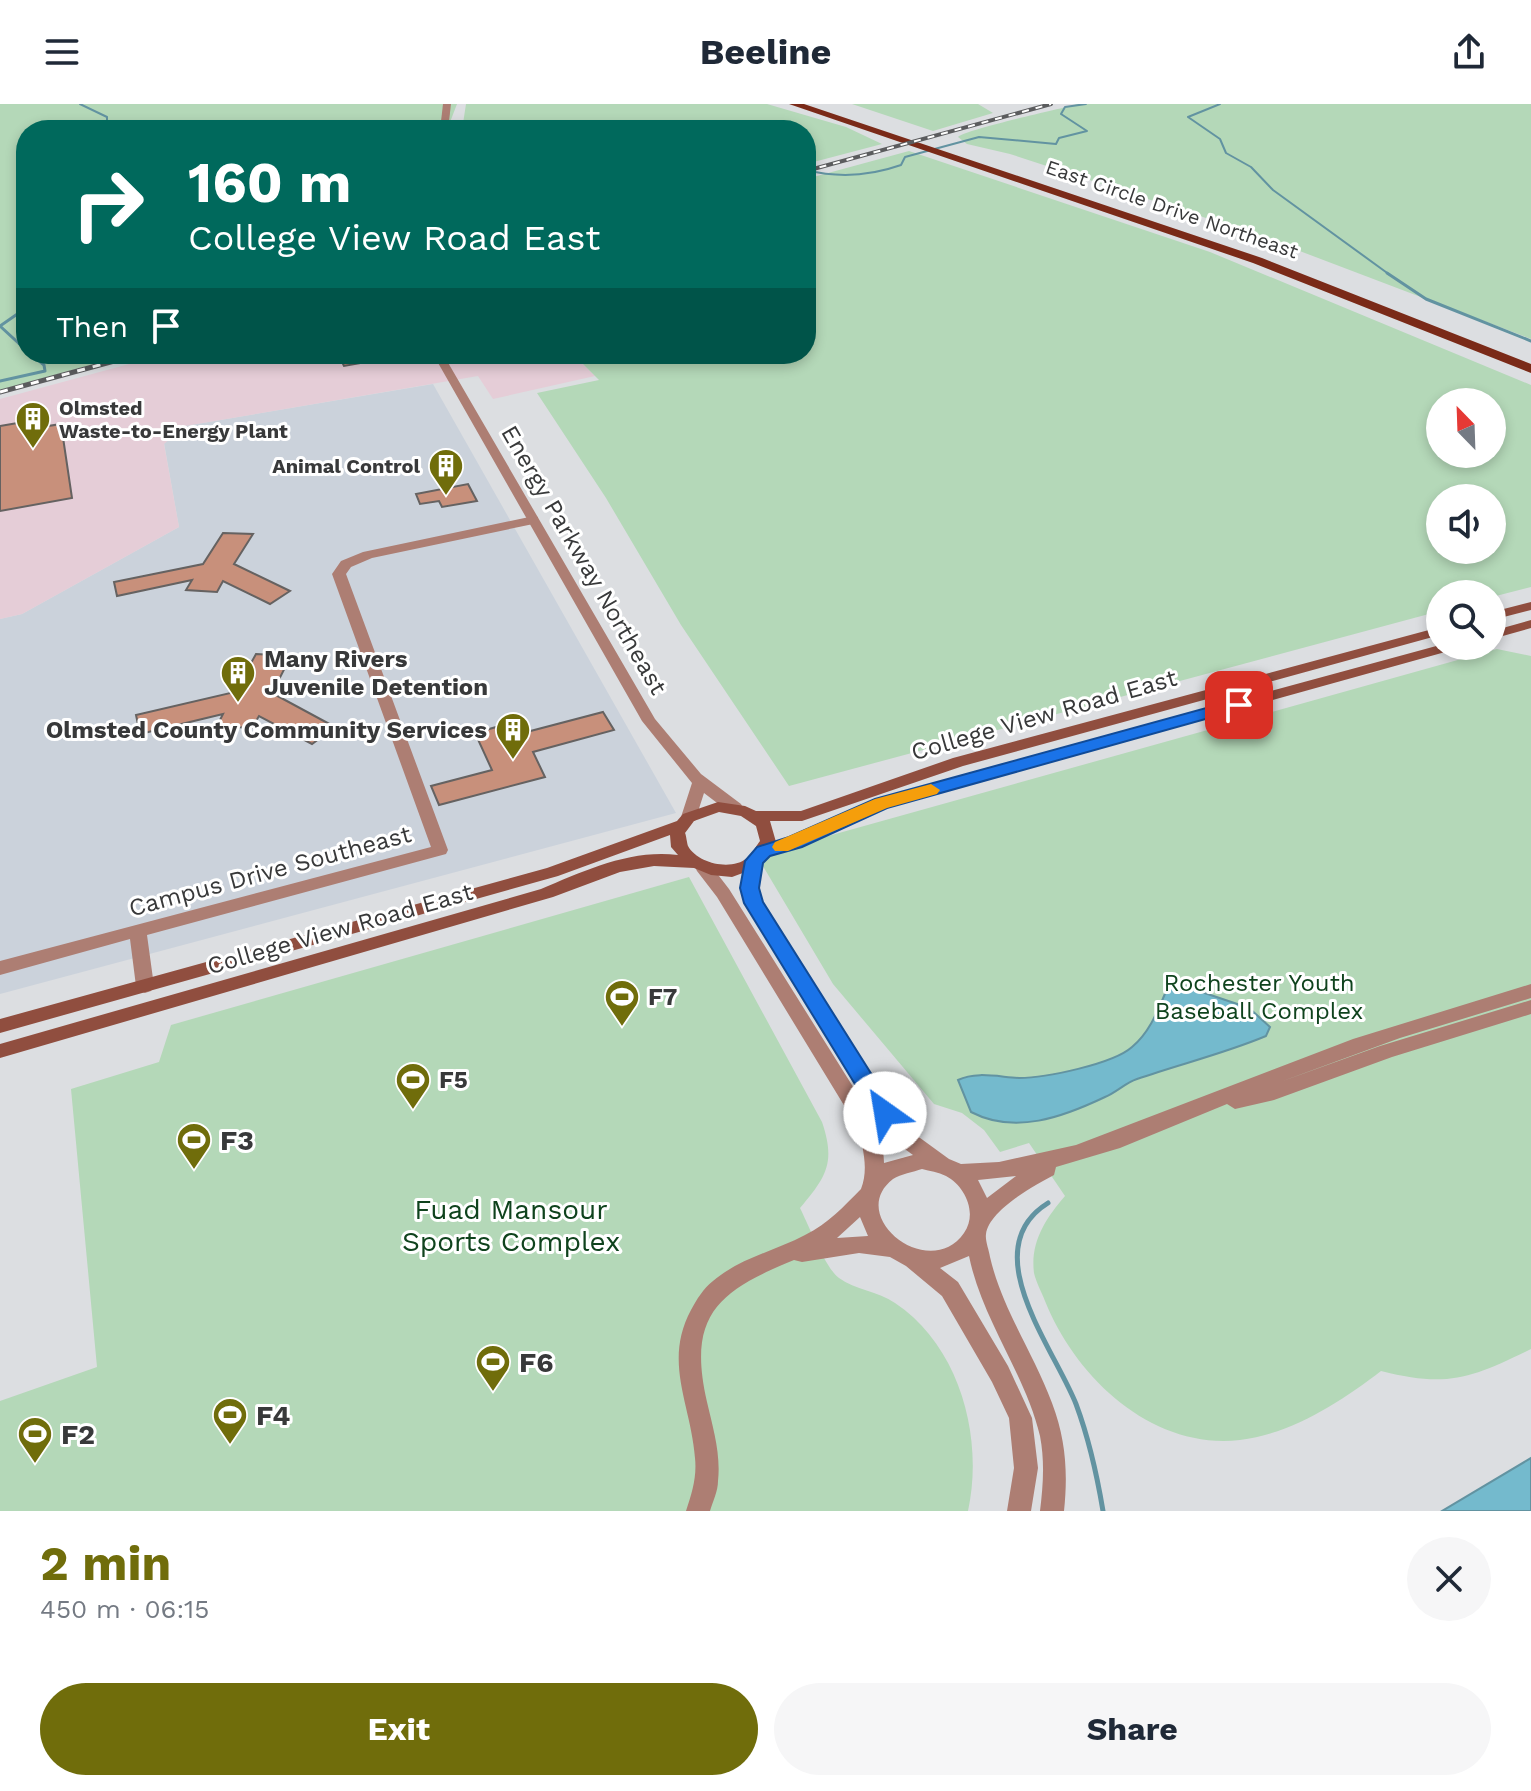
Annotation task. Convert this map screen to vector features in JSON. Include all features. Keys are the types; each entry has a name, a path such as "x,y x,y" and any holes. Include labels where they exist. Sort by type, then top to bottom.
{"main road":[{"name":"East Circle Drive Northeast","path":"794,104 1263,261 1531,369"},
{"name":"East Circle Drive Northeast","path":"822,104 1270,252 1531,356"},
{"path":"1506,612 1531,606"},
{"path":"1506,631 1531,624"},
{"name":"College View Road East","path":"754,816 802,816 958,762 1426,635"},
{"name":"College View Road East","path":"759,856 881,803 1426,653"},
{"path":"735,808 754,816 767,832 759,856 730,869 697,865 677,845 685,821 710,809 735,808"},
{"name":"College View Road East","path":"0,1026 552,872 685,821"},
{"name":"College View Road East","path":"0,1051 547,893 631,860 671,859 697,865"}],"street":[{"name":"Energy Parkway Northeast","path":"444,364 649,721 700,782 735,808"},
{"name":"Campus Drive Southeast","path":"0,968 440,850 339,574 346,564 368,555 534,520"},
{"path":"685,821 700,782"},
{"path":"759,856 749,888 754,903 898,1133 950,1168 978,1197 984,1278 1048,1414 1057,1458 1052,1511"},
{"path":"697,865 723,893 865,1123 873,1146 870,1223 900,1253 950,1289 1000,1374 1020,1418 1026,1468 1019,1511"},
{"path":"138,931 145,986"},
{"path":"698,1511 709,1471 707,1443 688,1377 687,1351 693,1325 706,1303 728,1281 757,1264 825,1234 888,1170 903,1163 1015,1170 1075,1155 1202,1109 1257,1082 1531,991"},
{"path":"1202,1109 1274,1092 1387,1051 1531,1007"},
{"path":"757,1264 833,1245 859,1244 933,1259 953,1255 978,1229 993,1204 1014,1185 1075,1155"}],"shaded area":[{"path":"129,364 583,364 595,376 493,399 478,376 185,426 164,444 179,527 22,614 0,619 0,399"},
{"path":"433,384 676,813 0,994 0,619 22,614 179,527 164,443 185,426"}],"green space":[{"path":"0,104 457,104 451,120 16,120 16,364 94,364 0,390"},
{"path":"466,104 767,104 846,127 882,144 816,161 816,120 464,120"},
{"path":"852,104 978,104 993,113 933,131"},
{"path":"1078,104 1531,104 1531,339 1255,234 1010,154 967,144 958,137"},
{"path":"909,151 1210,252 1531,385 1531,587 1506,593 1506,580 1426,580 1426,615 789,786 681,625 606,498 537,393 599,380 583,364 816,364 816,176"},
{"name":"Rochester Youth Baseball Complex","path":"1506,651 1531,656 1531,1349 1492,1367 1459,1377 1424,1379 1381,1371 1315,1415 1259,1437 1208,1440 1177,1433 1148,1421 1121,1403 1076,1357 1036,1280 1033,1262 1037,1241 1065,1196 1029,1143 1000,1152 984,1130 962,1113 934,1104 833,984 757,856 1458,660 1506,660"},
{"name":"Fuad Mansour Sports Complex","path":"689,877 822,1122 828,1148 826,1169 800,1208 823,1256 839,1278 888,1299 917,1321 936,1343 951,1368 969,1424 972,1483 968,1511 0,1511 0,1401 97,1367 71,1089 159,1062 171,1025"}],"water":[{"path":"1178,984 1249,1008 1270,1027 1266,1036 1137,1079 1105,1097 1056,1117 1022,1123 1005,1122 971,1112 958,1080 980,1075 1045,1076 1110,1059 1132,1047 1144,1035 1167,989"},
{"path":"1531,1458 1531,1511 1442,1511"}],"building":[{"name":"Olmsted Waste-to-Energy Plant","path":"47,418 48,426 61,424 72,498 0,511 0,426"},
{"name":"Animal Control","path":"468,484 477,501 442,507 439,501 420,504 416,494"},
{"path":"223,533 253,534 234,564 290,591 270,604 223,581 217,592 186,590 192,580 117,596 114,582 203,564"},
{"name":"Many Rivers Juvenile Detention","path":"256,654 291,656 272,693 335,727 312,744 259,716 252,728 217,726 223,714 140,734 136,715 235,692"},
{"name":"Olmsted County Community Services","path":"603,712 614,730 533,752 545,777 439,805 431,786 492,770 475,733 514,722 519,734"}],"waterway":[{"path":"80,104 107,117 107,120"},
{"path":"816,172 854,175 878,172 901,165 905,157 979,137 1056,144 1059,138 1087,131 1061,114 1065,107 1086,104"},
{"path":"1220,104 1188,117 1220,139 1226,153 1251,167 1273,190 1390,275"},
{"path":"1390,275 1426,299 1531,341"},
{"path":"16,315 0,326 16,341"},
{"path":"0,381 45,371 43,364"},
{"path":"1048,1203 1027,1223 1018,1246 1019,1272 1038,1328 1076,1404 1092,1457 1103,1511"}],"railway":[{"path":"816,168 1051,104"},
{"path":"0,392 103,364"}],"slow traffic":[{"path":"781,847 881,803 931,790"}],"place":[{"name":"Olmsted Waste-to-Energy Plant","path":"33,450"},
{"name":"Animal Control","path":"446,497"},
{"name":"Many Rivers Juvenile Detention","path":"238,704"},
{"name":"Olmsted County Community Services","path":"513,761"},
{"name":"F7","path":"622,1028"},
{"name":"F5","path":"413,1111"},
{"name":"F3","path":"194,1171"},
{"name":"F6","path":"493,1393"},
{"name":"F4","path":"230,1446"},
{"name":"F2","path":"35,1465"}],"route":[{"path":"885,1113 754,903 749,888 754,861 764,852 795,842 881,803 1239,705"}]}
